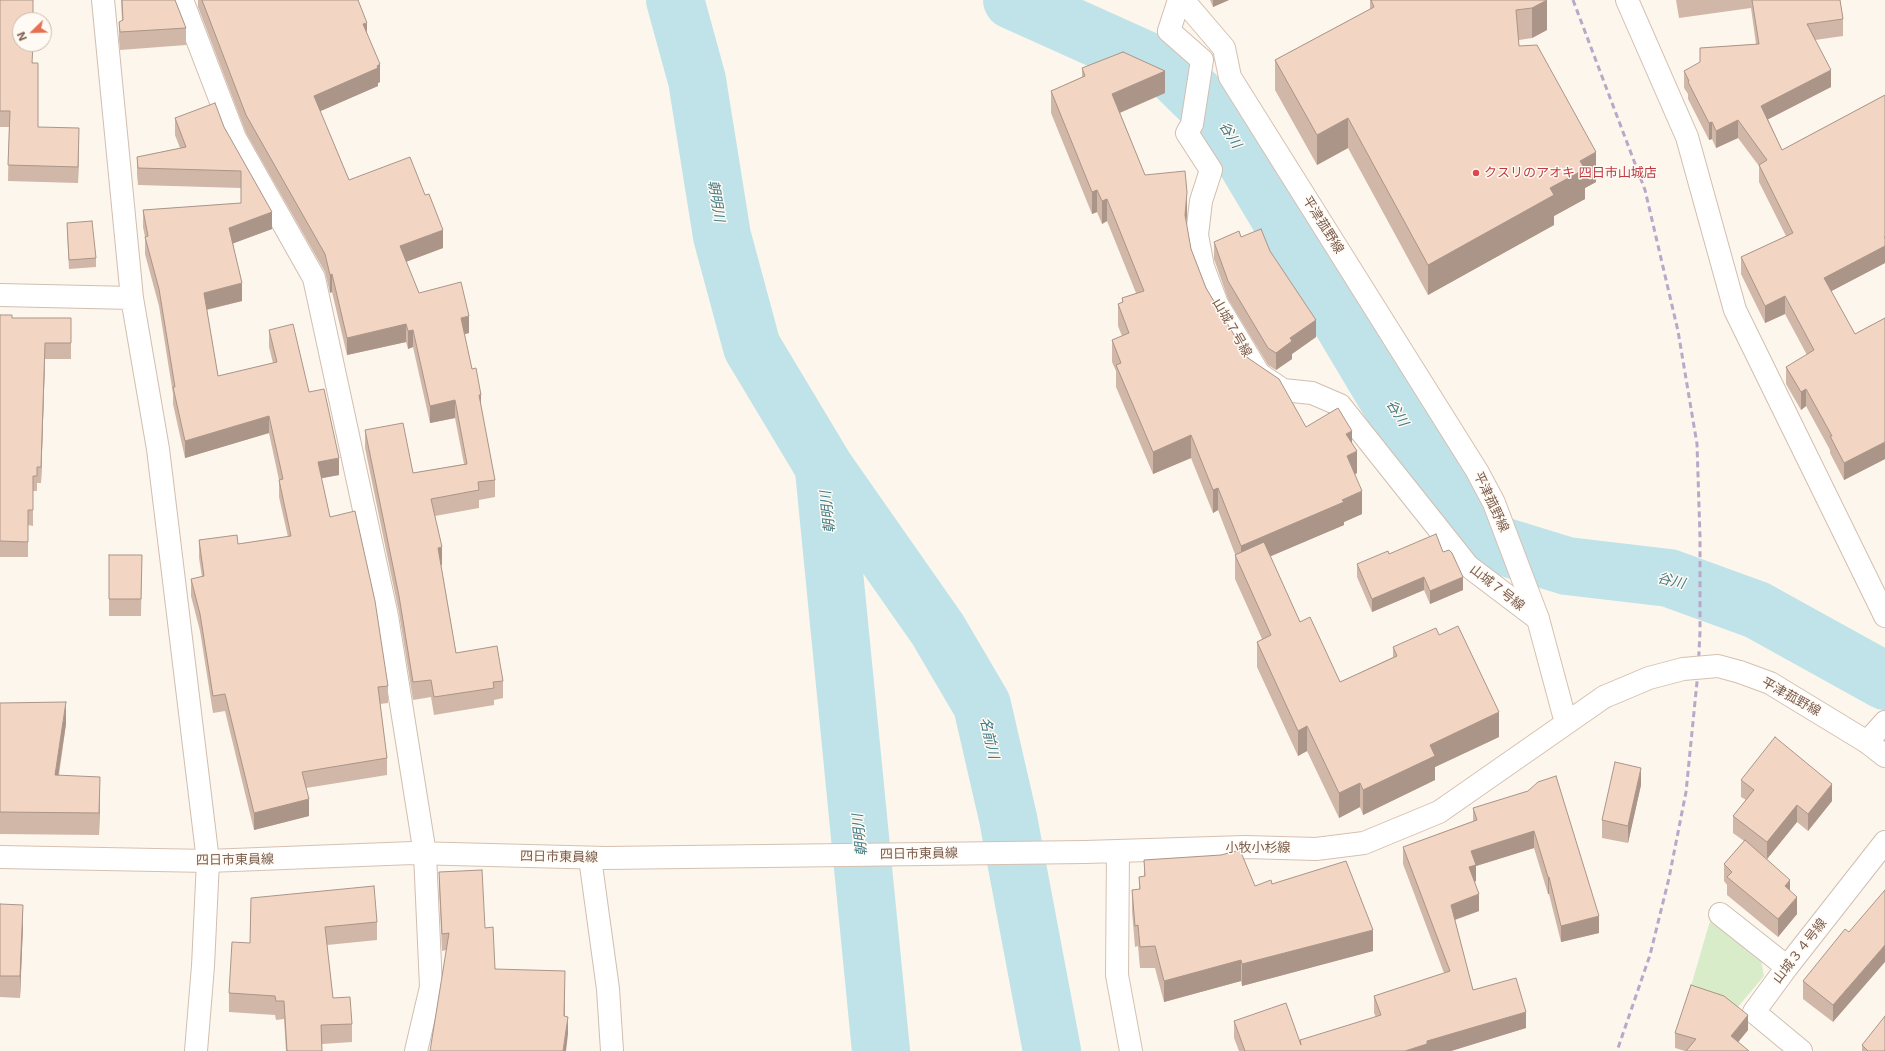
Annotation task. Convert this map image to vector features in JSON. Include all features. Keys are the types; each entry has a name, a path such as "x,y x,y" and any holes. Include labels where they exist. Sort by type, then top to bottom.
{"street":[{"path":"103,0 132,298 158,449 208,861 203,966 196,1051"},
{"path":"182,0 235,138 314,278 387,616 425,854 431,987 416,1051"},
{"name":"山城７号線","path":"1179,0 1169,32 1202,60 1192,124 1187,133 1211,170 1201,201 1197,235 1203,267 1216,304 1259,374 1284,390 1312,393 1340,405 1468,566 1538,619"},
{"name":"平津菰野線","path":"1182,0 1224,48 1230,77 1477,471 1494,503 1538,619 1566,723 1604,697 1650,678 1683,669 1718,666 1770,683 1867,742 1885,756"},
{"path":"1627,0 1688,138 1735,310 1885,616"},
{"path":"0,295 132,298"},
{"path":"1867,742 1885,722"},
{"name":"小牧小杉線","path":"1118,851 1245,847 1316,849 1364,843 1439,812 1490,778 1566,723"},
{"name":"山城３４号線","path":"1801,1051 1754,1012 1787,967 1885,842"},
{"path":"1118,851 1117,975 1131,1051"},
{"name":"四日市東員線","path":"0,857 208,861 425,854 598,858 1118,851"},
{"path":"598,858 612,1051"},
{"path":"1720,914 1787,967"}],"green space":[{"path":"1710,921 1761,959 1764,976 1732,1014 1691,986"}],"building":[{"path":"0,0 33,0 33,12 12,12 12,52 33,52 32,63 38,63 38,127 79,128 78,167 8,165 10,111 0,111"},
{"path":"122,0 175,0 186,28 120,32 119,22 123,20"},
{"path":"202,0 358,0 367,23 363,24 380,64 377,66 378,68 314,96 349,180 410,157 425,195 429,194 443,230 400,246 419,293 461,282 469,316 461,318 472,369 476,368 481,395 479,395 495,480 478,482 479,490 431,499 442,547 438,548 456,653 497,646 503,681 493,682 494,688 434,697 431,680 413,682 399,596 365,430 403,423 413,473 467,464 455,400 430,406 413,330 408,331 406,324 347,338 332,274 330,275 325,254 246,115"},
{"path":"1371,0 1547,0 1532,8 1516,10 1519,46 1537,45 1596,152 1580,161 1585,169 1550,188 1554,195 1428,265 1348,118 1317,135 1275,60 1374,7"},
{"path":"1752,0 1840,0 1843,19 1807,24 1831,70 1761,106 1782,150 1885,95 1885,246 1824,278 1855,334 1885,318 1885,442 1844,463 1830,436 1832,436 1806,389 1801,392 1786,367 1814,350 1785,296 1765,306 1741,257 1793,233 1759,165 1767,160 1738,120 1716,131 1712,122 1709,123 1684,71 1700,62 1700,48 1759,44"},
{"path":"1123,52 1165,71 1112,94 1145,175 1185,171 1187,192 1185,215 1191,249 1206,288 1248,358 1279,379 1306,427 1338,408 1352,431 1346,434 1357,451 1347,456 1362,491 1342,500 1344,502 1241,546 1218,488 1213,490 1191,435 1153,452 1116,365 1121,363 1112,340 1129,333 1118,304 1123,302 1122,298 1144,291 1107,199 1102,201 1097,190 1092,192 1051,91 1085,76 1082,68"},
{"path":"215,103 224,127 272,212 229,228 242,283 204,293 218,376 277,362 269,330 293,324 309,392 324,389 339,458 318,462 330,517 355,511 375,601 388,686 378,687 387,758 302,772 309,799 254,813 225,694 213,696 200,614 191,579 204,576 199,540 237,535 238,544 291,536 279,480 283,479 269,416 185,441 173,387 175,387 159,289 145,237 148,236 143,210 241,203 241,171 138,168 137,157 186,147 175,118"},
{"path":"92,221 96,258 69,260 67,223"},
{"path":"1261,229 1270,251 1316,320 1290,338 1292,341 1276,353 1268,348 1228,281 1214,242 1239,231 1241,237"},
{"path":"0,315 12,315 12,318 71,318 71,343 45,343 41,467 37,467 37,476 33,476 33,510 28,510 28,542 0,541"},
{"path":"1436,534 1443,552 1449,550 1452,553 1463,577 1430,591 1424,577 1372,599 1357,564 1388,551 1389,554"},
{"path":"1264,542 1300,622 1310,617 1340,682 1397,656 1393,647 1436,628 1439,635 1458,626 1499,712 1430,745 1435,756 1363,790 1360,783 1339,793 1307,726 1298,731 1257,642 1271,635 1235,555"},
{"path":"109,555 142,555 141,599 109,599"},
{"path":"66,702 55,775 100,777 99,813 0,812 0,703"},
{"path":"1775,737 1832,784 1808,814 1797,805 1767,842 1733,816 1754,790 1741,780"},
{"path":"1615,762 1641,768 1628,826 1602,820"},
{"path":"1556,776 1599,916 1561,926 1549,877 1534,831 1471,851 1476,865 1469,867 1479,894 1451,905 1473,990 1516,978 1526,1012 1427,1041 1427,1044 1405,1051 1245,1051 1234,1021 1286,1003 1301,1045 1300,1040 1381,1015 1374,996 1450,971 1403,847 1477,820 1473,808 1528,791 1538,782"},
{"path":"1745,840 1790,880 1785,886 1797,897 1778,919 1727,877 1732,872 1724,864"},
{"path":"1240,850 1255,886 1271,880 1272,884 1346,861 1373,930 1242,964 1241,960 1164,981 1155,946 1140,947 1138,925 1135,926 1132,890 1140,889 1139,877 1145,876 1144,860 1221,855"},
{"path":"482,870 485,928 493,927 495,969 565,971 564,1016 568,1017 563,1051 430,1051 449,933 442,934 439,872"},
{"path":"374,886 377,922 325,927 333,998 350,997 352,1024 321,1025 322,1051 287,1051 284,1001 276,1001 275,996 229,993 232,942 250,943 251,898"},
{"path":"1885,890 1885,945 1833,1005 1803,981 1845,929 1849,932"},
{"path":"0,904 23,905 20,976 0,976"},
{"path":"1691,985 1724,996 1748,1015 1731,1036 1749,1051 1686,1051 1696,1039 1675,1033"},
{"path":"1885,1016 1885,1051 1868,1051 1862,1045"}],"waterway":[{"name":"名前川","path":"675,0 697,80 722,236 752,347 824,467 938,630 982,705 1008,818 1052,1051"},
{"name":"谷川","path":"1012,0 1172,72 1222,121 1408,433 1479,539 1567,566 1669,578 1757,610 1885,681"},
{"name":"朝明川","path":"824,470 881,1051"}],"railway":[{"path":"1573,0 1645,190 1678,331 1697,444 1700,537 1700,632 1698,672 1686,792 1669,878 1650,955 1617,1051"}],"place":[{"name":"クスリのアオキ 四日市山城店","path":"1476,173"}]}
